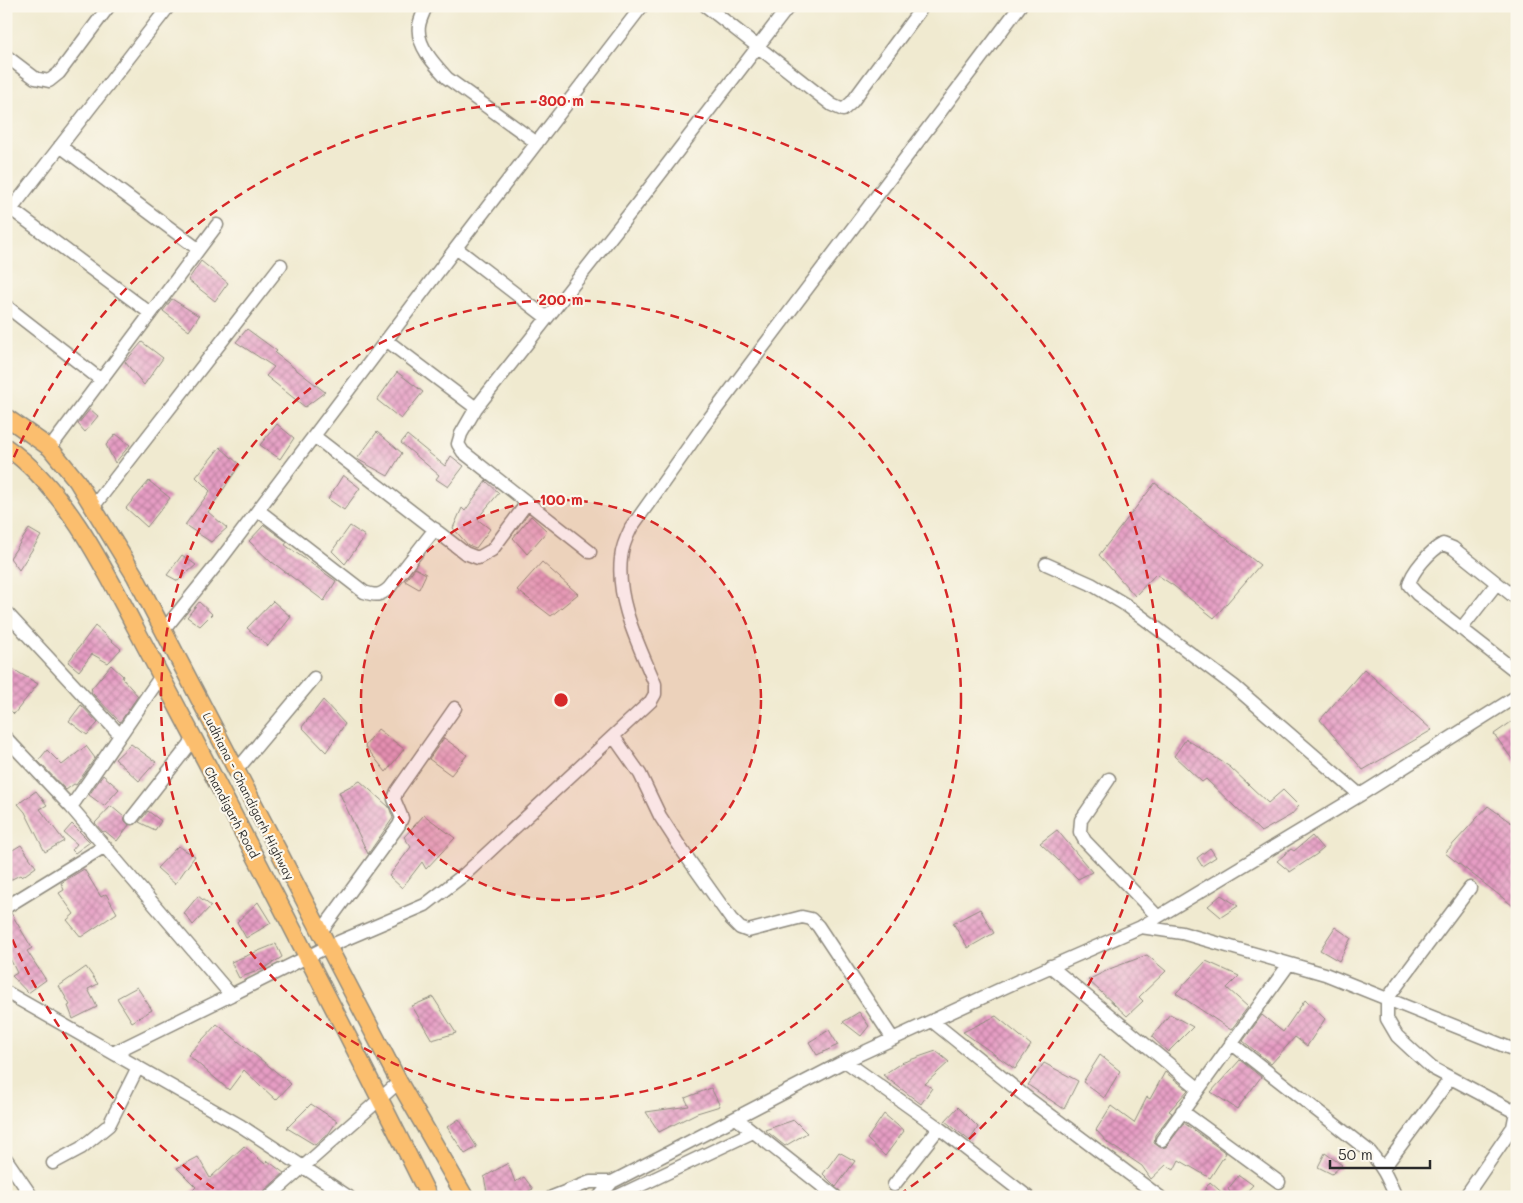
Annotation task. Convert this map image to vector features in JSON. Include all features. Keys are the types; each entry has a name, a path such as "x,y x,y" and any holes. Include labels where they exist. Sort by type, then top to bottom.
{"main road":[{"name":"Ludhiana - Chandigarh Highway","path":"6,417 50,448 77,481 135,576 398,1082 465,1197"},
{"name":"Chandigarh Road","path":"6,447 41,478 66,509 92,547 381,1099 429,1197"}],"street":[{"path":"6,56 35,78 49,81 59,73 109,6"},
{"path":"150,312 9,212 169,6"},
{"path":"426,6 419,26 420,42 436,66 448,78 537,143"},
{"path":"163,631 218,563 642,6"},
{"path":"706,6 832,105 844,110 852,102 922,6"},
{"path":"590,552 463,452 458,444 461,434 476,408 789,6"},
{"path":"324,940 425,905 465,874 652,701 656,694 655,684 630,624 622,591 620,558 623,544 631,528 702,428 1020,6"},
{"path":"60,146 198,249"},
{"path":"50,448 217,225"},
{"path":"456,248 547,318"},
{"path":"93,507 281,265"},
{"path":"6,306 101,380"},
{"path":"386,340 476,408"},
{"path":"314,436 465,553 478,558 492,550 527,503"},
{"path":"258,510 364,592 375,596 381,595 389,588 435,530"},
{"path":"1517,599 1453,548 1443,544 1435,548 1410,578 1409,585 1417,594 1517,672"},
{"path":"1046,564 1091,584 1126,605 1234,686 1360,795"},
{"path":"1462,629 1497,583"},
{"path":"6,612 120,735"},
{"path":"70,807 160,676"},
{"path":"236,770 314,678"},
{"path":"599,1197 612,1182 845,1061 1050,966 1141,927 1360,795 1517,696"},
{"path":"113,1053 307,958 324,940 399,825 402,818 394,799 396,791 455,708"},
{"path":"614,736 640,774 660,816 684,854 731,919 740,928 748,931 802,917 810,919 818,926 893,1039"},
{"path":"6,738 105,846 232,995"},
{"path":"132,818 194,739"},
{"path":"1109,779 1080,820 1080,832 1085,841 1158,917"},
{"path":"6,907 105,846"},
{"path":"1465,1197 1513,1127 1516,1109 1432,1068 1397,1036 1387,1019 1387,999 1470,888"},
{"path":"1141,927 1182,932 1325,974 1517,1051"},
{"path":"1162,1140 1289,964"},
{"path":"1050,966 1198,1088"},
{"path":"9,996 241,1126 349,1197"},
{"path":"932,1021 1026,1096 1160,1197"},
{"path":"1231,1043 1370,1152 1384,1169 1396,1197"},
{"path":"845,1061 939,1128 1028,1197"},
{"path":"53,1163 81,1148 109,1125 138,1067"},
{"path":"1384,1169 1450,1078"},
{"path":"270,1197 398,1082"},
{"path":"1182,1111 1279,1182"},
{"path":"736,1118 836,1197"},
{"path":"894,1185 939,1128"},
{"path":"616,1197 753,1132"},
{"path":"6,1159 32,1197"},
{"path":"552,1197 590,1182 612,1182"}],"building":[{"path":"201,261 228,283 215,301 188,280"},
{"path":"172,299 199,316 189,331 163,311"},
{"path":"247,329 277,351 275,353 325,392 305,407 266,376 274,367 236,342"},
{"path":"142,342 163,358 144,385 125,362"},
{"path":"397,372 423,392 401,419 377,400"},
{"path":"90,409 98,416 85,432 78,424"},
{"path":"277,424 294,438 280,459 260,445"},
{"path":"377,432 402,453 388,476 357,459"},
{"path":"116,434 130,445 115,463 106,445"},
{"path":"407,435 445,466 451,456 464,466 448,487 436,479 439,475 401,443"},
{"path":"220,447 240,465 208,512 227,528 211,542 185,525 210,491 196,477"},
{"path":"343,475 360,488 344,510 328,499"},
{"path":"149,481 170,498 147,527 126,508"},
{"path":"486,481 499,493 477,519 490,529 476,548 468,545 453,528 462,508 465,511"},
{"path":"1155,483 1260,565 1214,618 1156,574 1135,596 1099,555"},
{"path":"531,516 547,531 527,554 513,538"},
{"path":"264,525 287,542 285,545 336,581 324,601 272,563 249,541"},
{"path":"350,526 365,536 345,564 332,551"},
{"path":"29,529 41,536 19,570 10,558"},
{"path":"182,555 196,565 178,581 167,575"},
{"path":"542,562 578,594 551,616 517,590"},
{"path":"415,568 426,574 419,589 405,581"},
{"path":"273,601 291,617 268,646 247,628"},
{"path":"199,602 212,614 200,626 187,617"},
{"path":"95,626 121,649 108,663 92,654 79,671 68,662"},
{"path":"6,665 38,684 14,714 6,706"},
{"path":"111,665 123,676 122,678 138,696 120,722 91,692 91,689"},
{"path":"1364,669 1432,730 1363,770 1320,720"},
{"path":"323,700 345,724 326,752 302,727"},
{"path":"81,705 98,723 87,735 69,721"},
{"path":"1517,718 1517,766 1494,734"},
{"path":"378,729 404,749 386,772 365,746"},
{"path":"444,738 467,755 451,775 429,759"},
{"path":"1186,739 1230,767 1268,803 1283,790 1299,806 1291,815 1261,832 1206,779 1202,782 1174,756"},
{"path":"131,744 156,762 139,781 115,759"},
{"path":"86,746 95,758 76,785 74,784 66,790 38,761 47,750 62,765"},
{"path":"103,775 119,789 104,806 89,795"},
{"path":"360,781 389,807 393,818 368,854 339,792"},
{"path":"36,791 47,805 40,809 64,841 45,852 25,812 18,804"},
{"path":"111,806 124,817 129,825 117,841 105,831 103,832 95,823"},
{"path":"1488,806 1517,827 1517,909 1445,853"},
{"path":"148,811 161,821 155,830 139,822"},
{"path":"424,815 455,838 426,869 422,862 402,888 389,876 411,847 404,837"},
{"path":"72,824 90,842 75,853 72,850 77,844 64,833"},
{"path":"1057,830 1092,872 1078,879 1040,843"},
{"path":"1312,836 1323,849 1317,854 1290,872 1277,861 1291,849 1294,851"},
{"path":"21,845 36,867 22,877 20,875 6,882 6,854"},
{"path":"178,846 195,856 175,884 157,868"},
{"path":"1210,848 1216,857 1202,866 1197,858"},
{"path":"84,869 101,897 106,894 117,913 81,937 67,920 74,914 59,893 64,890 61,883"},
{"path":"1221,895 1238,906 1221,917 1208,906"},
{"path":"198,896 211,906 193,925 184,913"},
{"path":"258,902 271,923 246,938 237,922"},
{"path":"980,909 994,933 968,948 953,923"},
{"path":"11,913 32,948 27,951 46,980 28,993 12,976 17,973 6,950 6,915"},
{"path":"1335,927 1351,938 1339,961 1320,950"},
{"path":"276,944 282,957 265,968 239,978 231,962"},
{"path":"1147,955 1166,971 1139,997 1143,1001 1127,1016 1088,980 1112,968"},
{"path":"1206,961 1239,976 1227,988 1248,1007 1231,1030 1176,993"},
{"path":"86,967 98,984 88,989 97,1007 73,1019 68,1006 70,1005 59,986"},
{"path":"137,987 152,1010 132,1022 117,998"},
{"path":"433,997 456,1033 432,1040 412,1006"},
{"path":"1305,1000 1325,1019 1307,1046 1295,1037 1271,1064 1243,1041 1262,1015 1283,1032"},
{"path":"859,1012 869,1026 861,1036 843,1022"},
{"path":"1170,1014 1193,1027 1168,1052 1152,1037"},
{"path":"996,1016 1031,1045 1015,1069 963,1032"},
{"path":"217,1024 291,1084 276,1100 244,1070 229,1090 188,1055"},
{"path":"829,1030 838,1045 817,1055 809,1042"},
{"path":"936,1051 949,1062 925,1084 932,1088 921,1104 883,1075 901,1063"},
{"path":"1100,1055 1120,1071 1104,1098 1083,1082"},
{"path":"1240,1060 1261,1077 1237,1109 1211,1092"},
{"path":"1044,1063 1078,1081 1064,1109 1028,1085"},
{"path":"1165,1072 1188,1090 1169,1111 1172,1113 1155,1135 1154,1143 1161,1148 1166,1147 1184,1123 1226,1153 1210,1178 1179,1160 1174,1170 1166,1165 1151,1179 1142,1166 1108,1143 1096,1130 1111,1106 1134,1123 1147,1097 1150,1099"},
{"path":"711,1088 720,1106 697,1113 659,1132 646,1112 689,1106 685,1098"},
{"path":"311,1104 337,1121 329,1133 315,1145 287,1128"},
{"path":"958,1107 978,1127 970,1141 945,1121"},
{"path":"884,1114 904,1131 885,1156 867,1139"},
{"path":"459,1119 477,1147 465,1154 447,1127"},
{"path":"794,1120 807,1133 785,1146 765,1130"},
{"path":"244,1146 265,1164 268,1161 284,1173 264,1191 261,1197 186,1197 196,1187 177,1168 198,1157 210,1178"},
{"path":"839,1152 855,1161 836,1187 823,1174"},
{"path":"1325,1153 1342,1165 1332,1174 1318,1167"},
{"path":"508,1163 515,1182 524,1177 533,1189 517,1197 488,1197 484,1177"},
{"path":"1239,1175 1253,1185 1242,1197 1233,1197 1228,1189"},
{"path":"1210,1182 1227,1197 1200,1197"}]}
